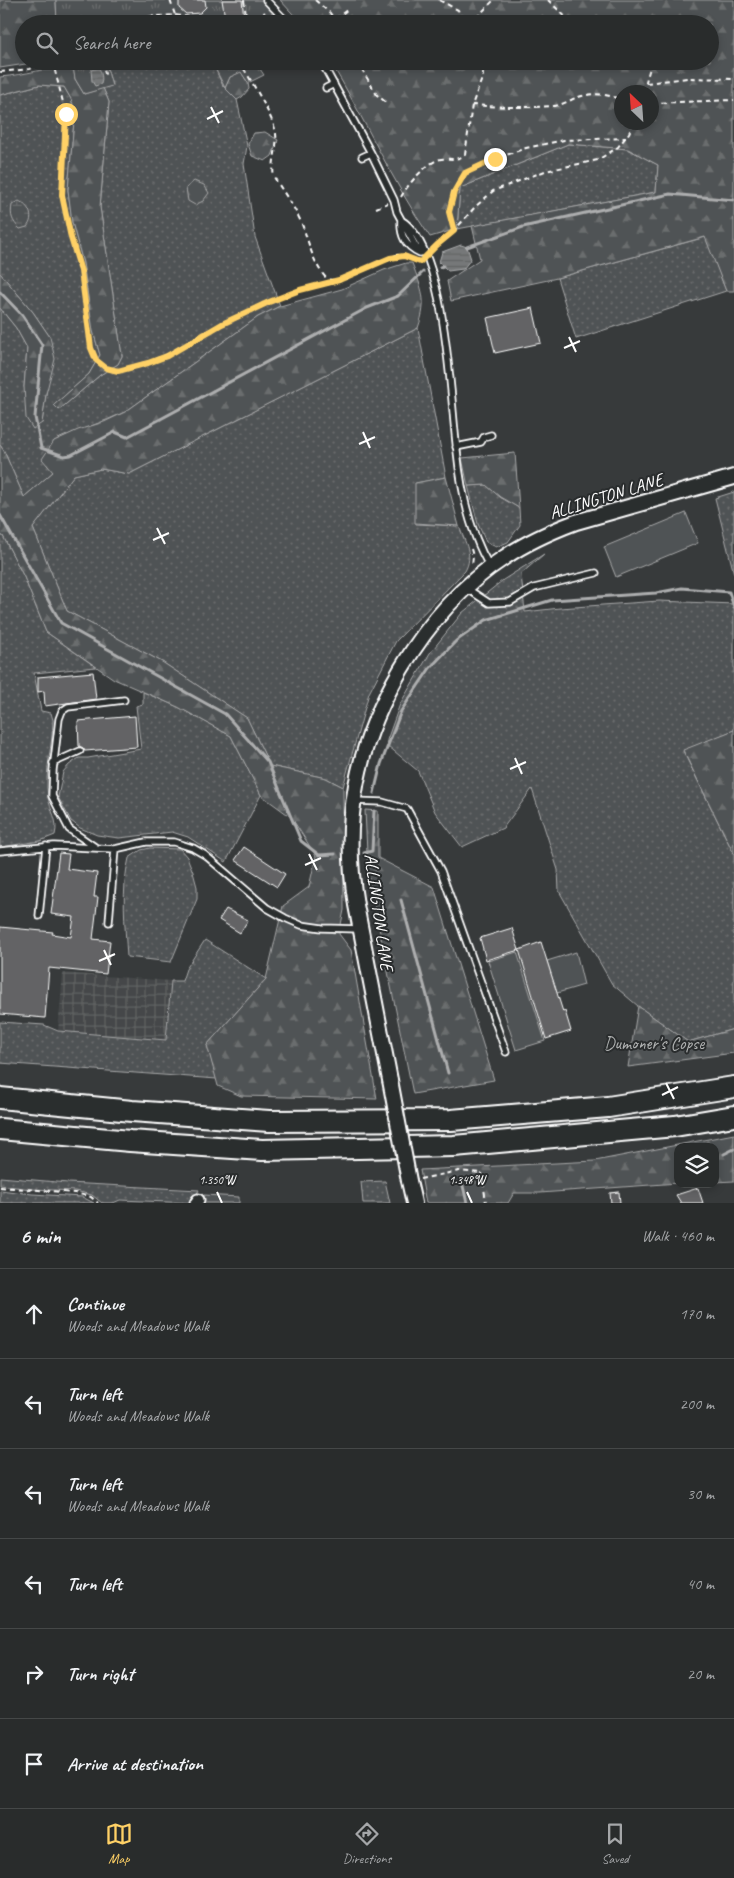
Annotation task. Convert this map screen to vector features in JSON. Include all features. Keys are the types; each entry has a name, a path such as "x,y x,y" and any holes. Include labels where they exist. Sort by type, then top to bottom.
{"highway":[{"path":"0,1098 132,1111 269,1121 443,1120 608,1107 734,1088"},
{"path":"0,1129 130,1141 272,1150 454,1146 675,1126 734,1116"}],"street":[{"name":"ALLINGTON LANE","path":"414,1203 352,884 351,836 354,801 368,742 387,694 419,640 447,607 490,567 521,548 561,528 734,477"}],"lane":[{"path":"266,0 280,15"},
{"path":"326,70 394,200 401,220 400,231 410,248 426,255"},
{"path":"326,88 334,84"},
{"path":"362,157 371,153"},
{"path":"401,220 410,225 426,255 434,276 440,307 456,447 468,509 478,544 490,567"},
{"path":"456,447 481,442 484,437 492,436"},
{"path":"466,588 489,603 510,602 534,588 596,573"},
{"path":"97,848 70,829 52,796 53,762 59,719 64,708 124,700"},
{"path":"53,762 80,751"},
{"path":"354,801 382,802 407,810 441,871 506,1052"},
{"path":"0,850 46,846 115,849 146,842 161,841 183,844 205,855 267,908 285,918 301,925 322,928 360,929"},
{"path":"39,916 46,846"},
{"path":"109,922 115,849"}],"path":[{"path":"170,0 175,15"},
{"path":"244,0 246,15"},
{"path":"315,0 331,15"},
{"path":"439,0 458,10 460,15"},
{"path":"479,15 494,0"},
{"path":"548,0 564,15"},
{"path":"261,15 272,7"},
{"path":"340,15 347,10"},
{"path":"0,72 20,70"},
{"path":"56,70 66,114 62,182 64,207 81,271 91,348 96,360 106,368 118,371 167,356 222,324 300,290 336,281 390,258 404,256 420,262 454,231 493,190 550,170 598,160 608,155 626,138 630,130"},
{"path":"104,70 106,78"},
{"path":"245,70 275,128 277,141 273,170 274,177 301,222 311,251 323,274 327,279 336,281"},
{"path":"362,70 377,95 388,104"},
{"path":"376,208 401,197 406,186 431,162 441,159 455,159 464,155 472,105 484,76 484,70"},
{"path":"649,70 646,83 687,78 734,78"},
{"path":"472,105 498,107 557,106 588,94 606,94 614,97"},
{"path":"659,103 734,100"},
{"path":"454,231 449,212 454,192 465,173 495,159 526,148 564,140 626,138"},
{"path":"470,547 473,563 472,569"},
{"path":"431,1176 460,1171 482,1173 486,1203"},
{"path":"0,1187 75,1193 91,1197 98,1203"}],"shaded area":[{"path":"91,70 100,70 101,84 95,86 92,81"},
{"path":"461,245 467,247 471,259 463,269 448,271 439,262 442,252"},
{"path":"63,973 171,981 166,1040 58,1031"}],"green space":[{"path":"0,0 56,0 57,15 15,15 15,66 0,68"},
{"path":"56,0 262,0 274,15 57,15"},
{"path":"280,0 734,0 734,291 726,291 705,237 557,278 451,301 447,281 480,259 472,226 656,192 658,165 628,149 568,144 460,188 457,229 430,237 391,172 335,70 719,70 719,15 294,15"},
{"path":"44,70 74,70 75,79 84,94 103,88 109,102 100,207 122,356 118,364 100,375 59,410 54,405 89,374 100,355 93,331 83,263 72,222 68,190 75,110 64,87 39,85 0,95 0,77"},
{"path":"74,70 108,70 112,86 84,94 75,79"},
{"path":"108,70 216,70 223,86 237,100 247,146 244,164 255,237 280,306 258,317 125,412 54,441 53,472 24,497 0,445 0,308 16,328 27,348 24,387 42,423 50,337 33,312 0,273 0,95 39,85 64,87 75,110 68,190 72,222 83,263 93,331 100,355 89,374 54,405 59,410 100,375 118,364 122,356 100,207 109,102 103,88 112,85"},
{"path":"216,70 261,70 264,75 248,83 241,72 230,77 225,88"},
{"path":"241,72 248,83 249,89 237,100 225,88 230,77"},
{"path":"265,132 278,140 272,156 265,161 252,156 248,144 254,133"},
{"path":"568,144 628,149 658,165 656,192 457,229 460,188"},
{"path":"194,181 204,185 209,193 203,201 195,205 188,201 186,188"},
{"path":"19,201 26,206 31,216 27,227 20,229 13,221 11,212 12,205"},
{"path":"706,237 726,291 576,339 557,278"},
{"path":"412,263 422,295 423,310 418,328 129,474 101,469 74,475 33,528 67,611 162,662 247,718 270,766 326,778 343,787 344,910 339,934 351,950 377,1099 241,1096 218,1086 207,1045 266,979 283,906 309,887 316,856 291,817 261,795 231,736 178,707 114,679 46,632 24,577 3,536 0,535 0,445 24,497 53,472 42,459 54,441 125,412 258,317 280,306 342,289 384,270"},
{"path":"0,273 33,312 50,337 55,359 46,394 42,423 33,429 26,418 24,387 27,348 16,328 0,308"},
{"path":"418,328 446,477 416,483 416,524 459,526 468,549 469,560 465,571 396,641 369,693 343,787 326,778 270,766 247,718 162,662 67,611 33,528 74,475 101,469 129,474"},
{"path":"515,453 519,508 500,497 486,485 468,486 462,458"},
{"path":"446,477 459,526 415,523 415,483"},
{"path":"486,485 500,497 519,508 520,525 508,542 496,547 486,542 478,524 468,486"},
{"path":"734,492 734,574 715,498"},
{"path":"686,513 698,543 616,577 604,547"},
{"path":"0,535 3,536 24,577 46,632 96,667 34,673 41,711 51,713 53,720 47,788 56,830 55,835 40,841 0,847"},
{"path":"544,554 521,574 525,612 659,601 734,604 734,730 683,751 734,854 734,1029 688,1042 638,1006 612,984 559,891 558,870 532,789 503,828 462,847 435,812 418,771 388,746 387,740 400,704 430,653 462,613 503,580"},
{"path":"143,692 178,707 231,736 261,795 226,862 188,837 172,832 119,838 97,835 80,828 71,821 58,797 63,772 79,758 141,749 136,706 143,704"},
{"path":"734,730 734,854 683,750"},
{"path":"365,810 378,811 378,858 434,887 494,1080 413,1094 368,874"},
{"path":"150,848 180,849 187,857 197,887 197,899 171,962 127,957 124,895 129,858 141,850"},
{"path":"205,940 266,979 207,1045 217,1079 0,1063 0,1022 44,1025 58,1031 166,1040 171,981 182,981 186,969"},
{"path":"517,952 545,1041 516,1050 488,961"},
{"path":"576,952 584,985 557,993 547,961"},
{"name":"Dumoner's Copse","path":"638,1006 688,1042 734,1029 734,1053 628,1067"},
{"path":"734,1134 734,1181 719,1182 719,1143 688,1143"},
{"path":"674,1146 674,1183 540,1193 514,1193 508,1203 426,1203 420,1170 595,1161"},
{"path":"0,1177 68,1183 199,1190 192,1203 120,1200 113,1203 102,1203 92,1195 75,1191 31,1189 0,1185"},
{"path":"385,1181 390,1203 363,1203 361,1182"},
{"path":"0,1190 82,1197 94,1203 0,1203"},
{"path":"204,1195 239,1197 239,1203 200,1203"}],"building":[{"path":"179,0 205,0 206,7 200,13 186,14 179,8"},
{"path":"222,0 242,0 244,15 224,15"},
{"path":"533,308 541,343 495,353 487,318"},
{"path":"93,672 96,699 45,706 44,691 38,692 38,677"},
{"path":"135,716 137,747 85,751 79,746 78,721"},
{"path":"244,847 285,874 277,887 235,860"},
{"path":"59,853 69,854 67,869 97,873 94,897 98,897 93,939 110,941 106,974 49,968 45,1018 0,1014 0,927 53,932 52,934 71,937 74,917 51,914"},
{"path":"226,909 248,920 240,933 219,920"},
{"path":"512,928 519,950 486,960 480,938"},
{"path":"541,942 563,1012 565,1011 571,1031 546,1039 519,950"},
{"path":"698,1188 703,1203 681,1203 676,1195"},
{"path":"619,1192 620,1203 611,1203 610,1193"}],"waterway":[{"path":"467,247 523,227 670,194 734,200"},
{"path":"0,292 22,315 42,345 35,417 41,448 64,456 71,455 115,432 127,437 367,308 398,296 423,272"},
{"path":"0,515 61,623 225,714 268,762 301,841 319,855 335,854"},
{"path":"374,793 381,764 401,711 430,668 456,641 486,620 552,600 656,593 682,588 729,592 734,607"},
{"path":"364,853 372,851 374,811"},
{"path":"401,900 448,1073"},
{"path":"724,1154 734,1149"},
{"path":"463,1186 467,1203"}],"route":[{"path":"66,114 62,195 71,238 81,271 88,336 96,360 106,368 118,371 167,356 222,324 300,290 339,280 398,255 408,256 420,262 454,231 449,212 454,192 465,173 495,159"}]}
